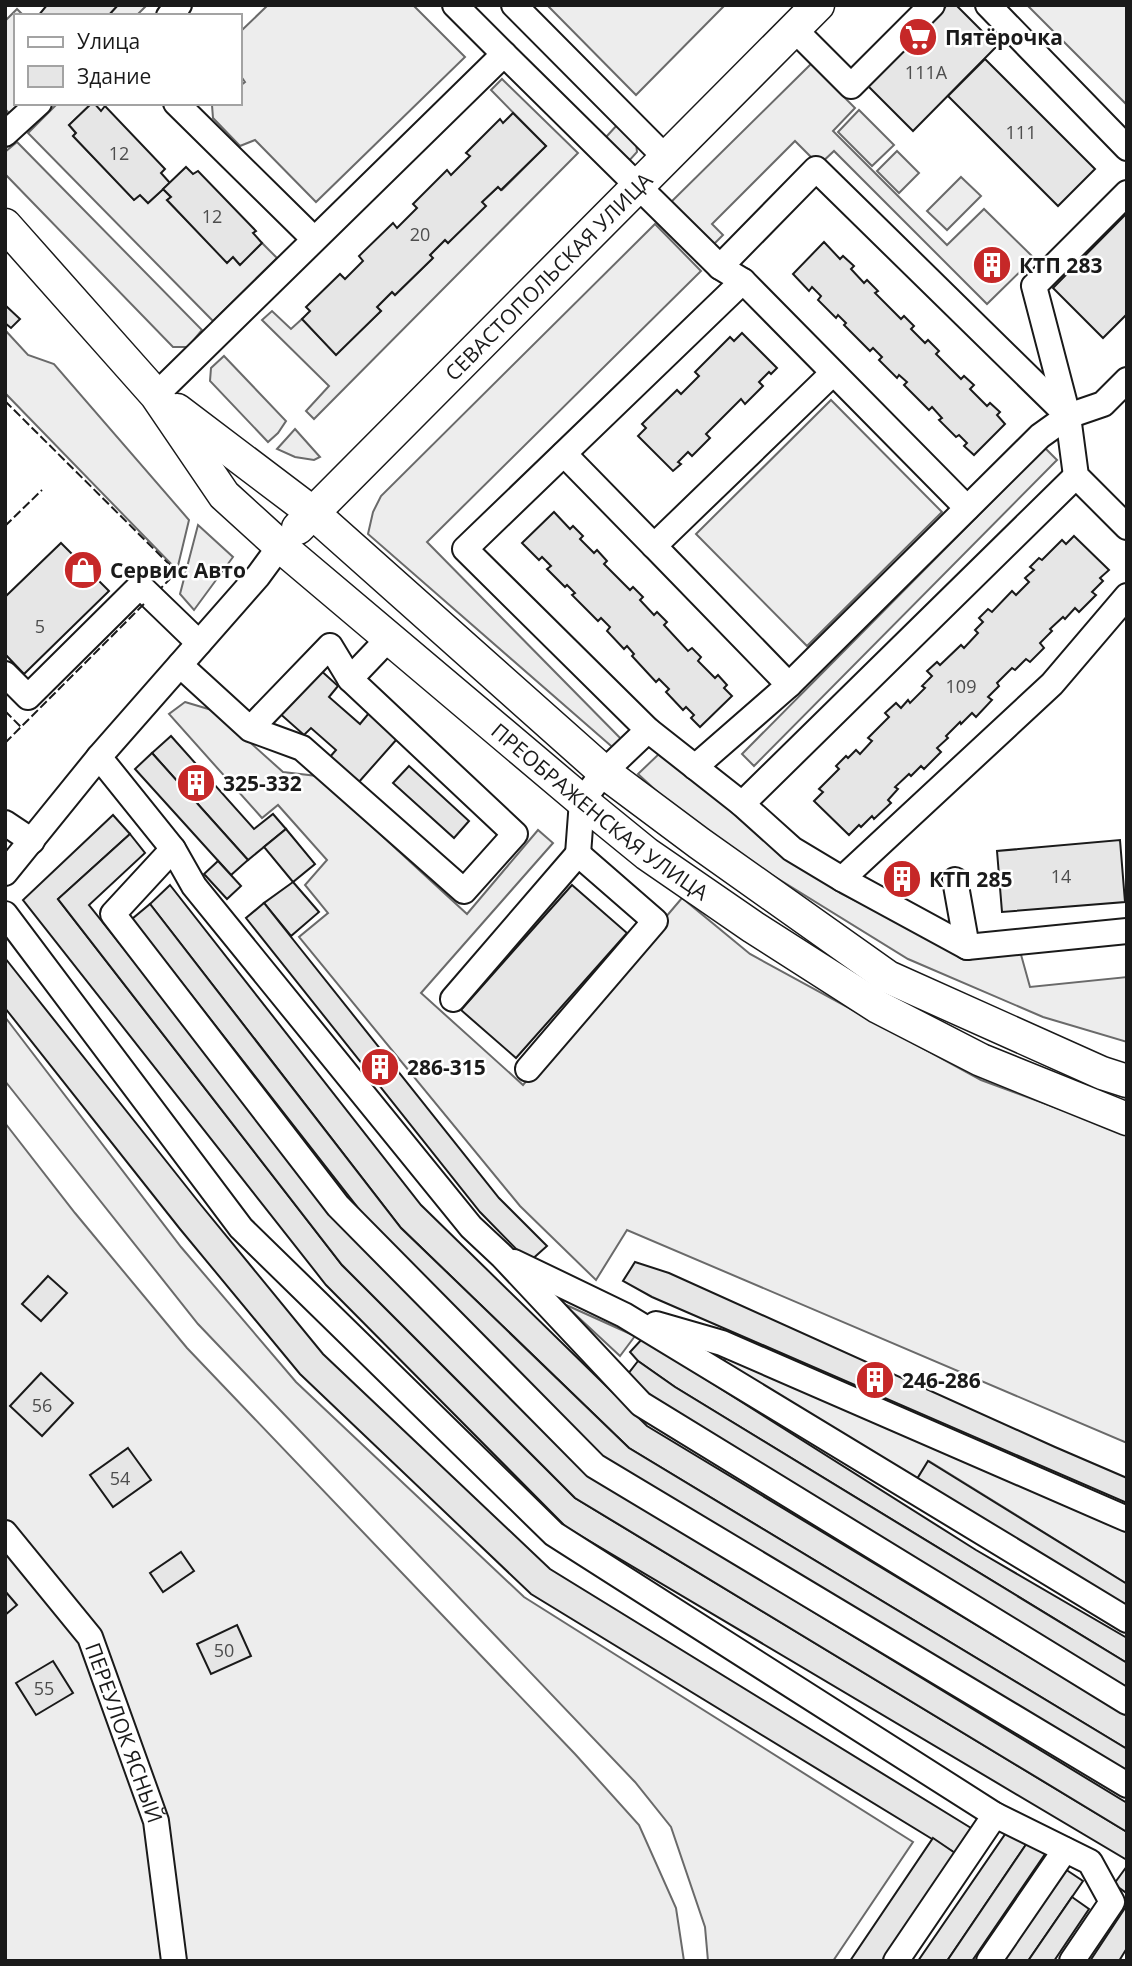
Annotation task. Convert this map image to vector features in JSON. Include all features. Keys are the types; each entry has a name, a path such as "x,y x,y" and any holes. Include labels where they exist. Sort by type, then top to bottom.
{"main road":[{"name":"СЕВАСТОПОЛЬСКАЯ УЛИЦА","path":"280,546 818,5"},
{"name":"ПРЕОБРАЖЕНСКАЯ УЛИЦА","path":"5,225 156,395 224,495 280,546 582,801 658,861 753,927 878,1007 981,1060 1127,1119"},
{"name":"ПРЕОБРАЖЕНСКАЯ УЛИЦА","path":"156,395 313,513 604,772 888,977 1102,1073 1127,1081"}],"street":[{"path":"455,5 720,267 743,281 967,508"},
{"path":"514,5 666,158"},
{"path":"794,29 850,86 932,5"},
{"path":"988,5 1127,148"},
{"path":"156,395 504,54"},
{"path":"5,134 37,105"},
{"path":"178,105 314,239"},
{"path":"720,267 816,169 1068,416"},
{"path":"1127,193 1034,286 1068,416 1076,476 1127,527"},
{"path":"743,281 465,550 648,730 743,804 792,849 842,879 967,947 1127,931"},
{"path":"654,546 833,373"},
{"path":"695,767 789,685 1040,436 1068,416 1103,404 1127,380"},
{"path":"564,454 789,685"},
{"path":"743,804 1076,476"},
{"path":"5,873 99,757 258,576 280,546"},
{"path":"5,674 28,697 140,586 199,643"},
{"path":"842,879 1052,684 1127,596"},
{"path":"350,679 390,637"},
{"path":"180,665 250,729 302,748 464,891 515,834 350,679 330,646 250,729"},
{"path":"453,999 578,854 582,801 604,772 648,730"},
{"path":"99,757 173,849 194,886 471,1227 502,1256 640,1404 1127,1702"},
{"path":"5,823 32,841"},
{"path":"173,849 113,914 338,1206 595,1466 1127,1785"},
{"path":"528,1069 655,921 578,854"},
{"path":"955,880 967,947"},
{"path":"5,914 241,1227 554,1534 995,1815 1090,1862 1112,1902 1072,1961"},
{"path":"502,1256 624,1315 1127,1620"},
{"path":"624,1315 722,1343 1127,1519"},
{"name":"ПЕРЕУЛОК ЯСНЫЙ","path":"5,1533 90,1637 156,1821 174,1961"},
{"path":"896,1961 995,1815"},
{"path":"989,1961 1065,1850"}],"shaded area":[{"path":"118,5 147,5 138,14 110,14"},
{"path":"268,5 413,5 465,57 316,202 255,140 240,146 213,118 212,105 242,105 242,84 245,82 242,78 242,30"},
{"path":"547,5 725,5 636,95"},
{"path":"1027,5 1127,5 1127,105"},
{"path":"17,9 22,14 14,14 14,105 19,105 10,114 5,109 5,21"},
{"path":"811,64 855,108 833,131 947,245 984,209 1034,258 987,304 834,151 819,165 795,141 712,224 723,235 709,249 666,207"},
{"path":"502,79 578,153 314,419 306,411 329,386 262,320 272,311 291,329 302,319 336,354 381,311 377,307 392,292 395,295 432,259 430,255 445,240 448,243 482,202 498,187 502,190 546,146 491,90"},
{"path":"56,105 90,105 69,125 76,133 73,136 134,200 140,195 148,203 163,189 171,197 167,200 227,262 233,257 239,264 262,243 277,258 213,321 28,133"},
{"path":"859,110 894,145 872,166 838,132"},
{"path":"618,124 636,143 637,152 628,162 607,146 607,136"},
{"path":"17,142 202,330 188,347 173,347 5,174 5,152"},
{"path":"897,151 919,173 899,193 877,171"},
{"path":"961,177 981,196 947,230 927,211"},
{"path":"655,224 701,271 427,542 627,745 618,752 368,534 373,512 381,496"},
{"path":"5,330 28,355 54,364 189,520 177,570 5,393"},
{"path":"224,356 286,421 268,442 210,381 211,368"},
{"path":"831,400 942,512 807,646 696,534"},
{"path":"295,429 320,457 314,460 295,457 277,449"},
{"path":"1045,448 1057,460 754,766 742,754"},
{"path":"198,525 233,557 194,610 180,594"},
{"path":"185,702 215,711 283,772 317,776 467,914 538,830 553,843 421,993 523,1085 682,898 750,954 981,1080 1127,1134 1127,1443 627,1230 596,1280 520,1206 299,937 328,913 305,885 327,860 278,805 262,818 169,714"},
{"path":"661,752 840,893 968,957 1020,951 1030,987 1127,977 1127,1042 1043,1017 908,959 699,830 638,774"},
{"path":"5,1017 181,1247 296,1382 524,1597 913,1842 833,1961 708,1961 705,1927 671,1827 635,1782 198,1324 5,1081"},
{"path":"5,1123 75,1213 187,1348 575,1754 639,1825 676,1908 684,1961 5,1961"},
{"path":"564,1304 635,1336 620,1356"},
{"path":"732,1355 1127,1527 1127,1584 929,1461 917,1479 722,1362"}],"building":[{"path":"47,5 118,5 110,14 40,14"},
{"path":"947,5 956,5 997,46 913,131 867,85"},
{"path":"985,59 1095,169 1058,206 948,96"},
{"path":"90,105 96,105 101,111 105,106 165,169 161,173 170,183 148,203 140,195 134,200 73,136 76,133 69,125"},
{"path":"513,113 546,146 501,190 498,187 482,202 486,206 448,243 445,240 430,255 433,258 395,295 392,292 377,307 381,311 336,355 302,319 310,311 306,307 340,274 345,279 363,261 359,256 393,223 397,228 417,208 413,204 447,170 451,175 470,156 466,153 500,119 503,123"},
{"path":"186,167 193,174 198,171 256,231 253,233 262,243 240,265 233,257 227,263 167,200 171,197 163,189"},
{"path":"1127,213 1127,314 1103,338 1053,288"},
{"path":"824,242 840,259 843,256 854,266 851,269 864,283 867,280 878,291 875,293 901,319 904,316 914,326 911,329 925,343 928,340 939,351 936,354 961,379 964,376 974,385 970,389 987,406 990,403 1000,412 997,415 1005,424 974,455 964,446 967,443 959,435 956,437 939,420 942,418 932,407 929,410 904,385 907,382 899,375 897,378 879,360 882,357 873,348 870,351 844,325 846,323 838,315 836,318 818,300 821,296 812,287 809,291 793,274"},
{"name":"КТП 283","path":"994,249 1008,263 989,282 975,268"},
{"path":"5,305 20,319 11,328 5,323"},
{"path":"742,333 777,368 759,382 763,386 745,404 741,399 706,434 710,438 692,456 688,452 673,471 638,436 646,428 642,424 677,390 681,394 699,376 695,372 730,337 734,341"},
{"path":"554,512 570,529 573,526 583,536 580,539 594,553 597,550 607,561 604,564 630,590 633,587 643,597 640,600 654,615 657,612 667,622 664,625 688,651 692,648 701,657 698,661 715,678 718,675 727,685 724,688 732,696 700,727 691,718 694,715 686,707 683,710 666,692 669,689 659,679 656,682 632,656 634,654 627,646 624,649 607,631 610,627 601,618 598,621 572,595 575,593 547,569 551,566 542,557 539,560 522,543"},
{"path":"1074,536 1109,570 1100,578 1103,581 1092,592 1096,595 1079,612 1075,608 1050,629 1052,631 1040,643 1044,648 1030,662 1026,659 1015,670 1012,668 997,683 999,686 988,697 992,700 976,717 972,713 961,724 960,722 937,748 941,752 924,769 921,766 895,787 898,789 888,800 891,803 874,819 872,816 849,835 814,801 823,792 819,789 839,769 836,766 856,750 860,754 872,741 868,738 889,717 885,713 896,703 901,708 925,688 922,686 932,676 927,671 937,662 940,665 961,645 964,648 978,633 975,630 983,622 979,618 988,609 992,612 1012,591 1016,595 1029,582 1025,578 1034,570 1030,567 1039,558 1042,560 1062,540 1066,544"},
{"path":"61,543 109,591 24,674 5,654 5,597"},
{"path":"317,667 338,686 329,697 360,724 369,713 397,739 358,783 329,758 336,750 311,728 304,735 277,711"},
{"name":"325-332","path":"171,736 254,829 273,814 286,829 248,860 152,753"},
{"path":"152,753 248,860 231,875 135,769"},
{"path":"409,766 469,821 454,838 393,783"},
{"path":"113,815 130,834 58,899 342,1265 575,1498 1127,1832 1127,1860 566,1527 326,1285 23,900"},
{"path":"286,829 315,864 293,882 264,847"},
{"path":"130,834 145,853 89,905 362,1247 587,1474 1127,1803 1127,1832 575,1498 342,1265 58,899"},
{"path":"1120,840 1125,902 1002,912 997,851"},
{"path":"218,861 241,886 227,899 204,874"},
{"name":"КТП 285","path":"900,861 920,881 905,896 885,876"},
{"path":"293,882 319,912 291,936 264,903"},
{"path":"170,885 421,1205 647,1426 1127,1716 1127,1749 629,1448 401,1228 150,904"},
{"path":"572,885 627,933 516,1058 461,1010"},
{"name":"286-315","path":"264,903 499,1198 547,1246 529,1262 480,1212 246,918"},
{"path":"150,904 401,1228 629,1448 1127,1749 1127,1775 609,1466 384,1241 132,919"},
{"path":"5,958 323,1354 550,1569 971,1828 955,1853 531,1594 300,1374 180,1229 5,1008"},
{"name":"246-286","path":"635,1262 669,1273 1127,1478 1127,1503 652,1297 623,1281"},
{"path":"48,1276 67,1293 41,1321 22,1304"},
{"path":"642,1339 976,1550 1127,1638 1127,1663 675,1387 638,1361 630,1352"},
{"path":"638,1361 675,1387 1127,1663 1127,1689 662,1406 628,1374"},
{"path":"41,1373 73,1403 42,1436 10,1406"},
{"path":"128,1448 151,1480 113,1507 90,1475"},
{"path":"928,1461 1127,1584 1127,1608 917,1479"},
{"path":"181,1552 194,1571 163,1592 150,1573"},
{"path":"5,1591 17,1605 5,1615"},
{"path":"237,1625 251,1656 211,1674 197,1644"},
{"path":"53,1661 73,1693 36,1715 16,1683"},
{"path":"1008,1830 1027,1843 947,1961 918,1961"},
{"path":"933,1838 955,1853 882,1961 850,1961"},
{"path":"1027,1843 1045,1854 972,1961 947,1961"},
{"path":"1127,1866 1127,1889 1125,1892 1114,1884"},
{"path":"1065,1869 1083,1881 1028,1961 1003,1961"},
{"path":"1072,1897 1089,1909 1054,1961 1028,1961"},
{"path":"1127,1905 1127,1948 1119,1961 1090,1961"}],"fence":[{"path":"5,401 177,572 161,588"},
{"path":"5,526 42,490"},
{"path":"5,743 146,602"},
{"path":"5,711 21,727"}],"place":[{"name":"Пятёрочка","path":"918,37"},
{"name":"КТП 283","path":"992,265"},
{"name":"Сервис Авто","path":"83,570"},
{"name":"325-332","path":"196,783"},
{"name":"КТП 285","path":"902,879"},
{"name":"286-315","path":"380,1067"},
{"name":"246-286","path":"875,1380"}]}
